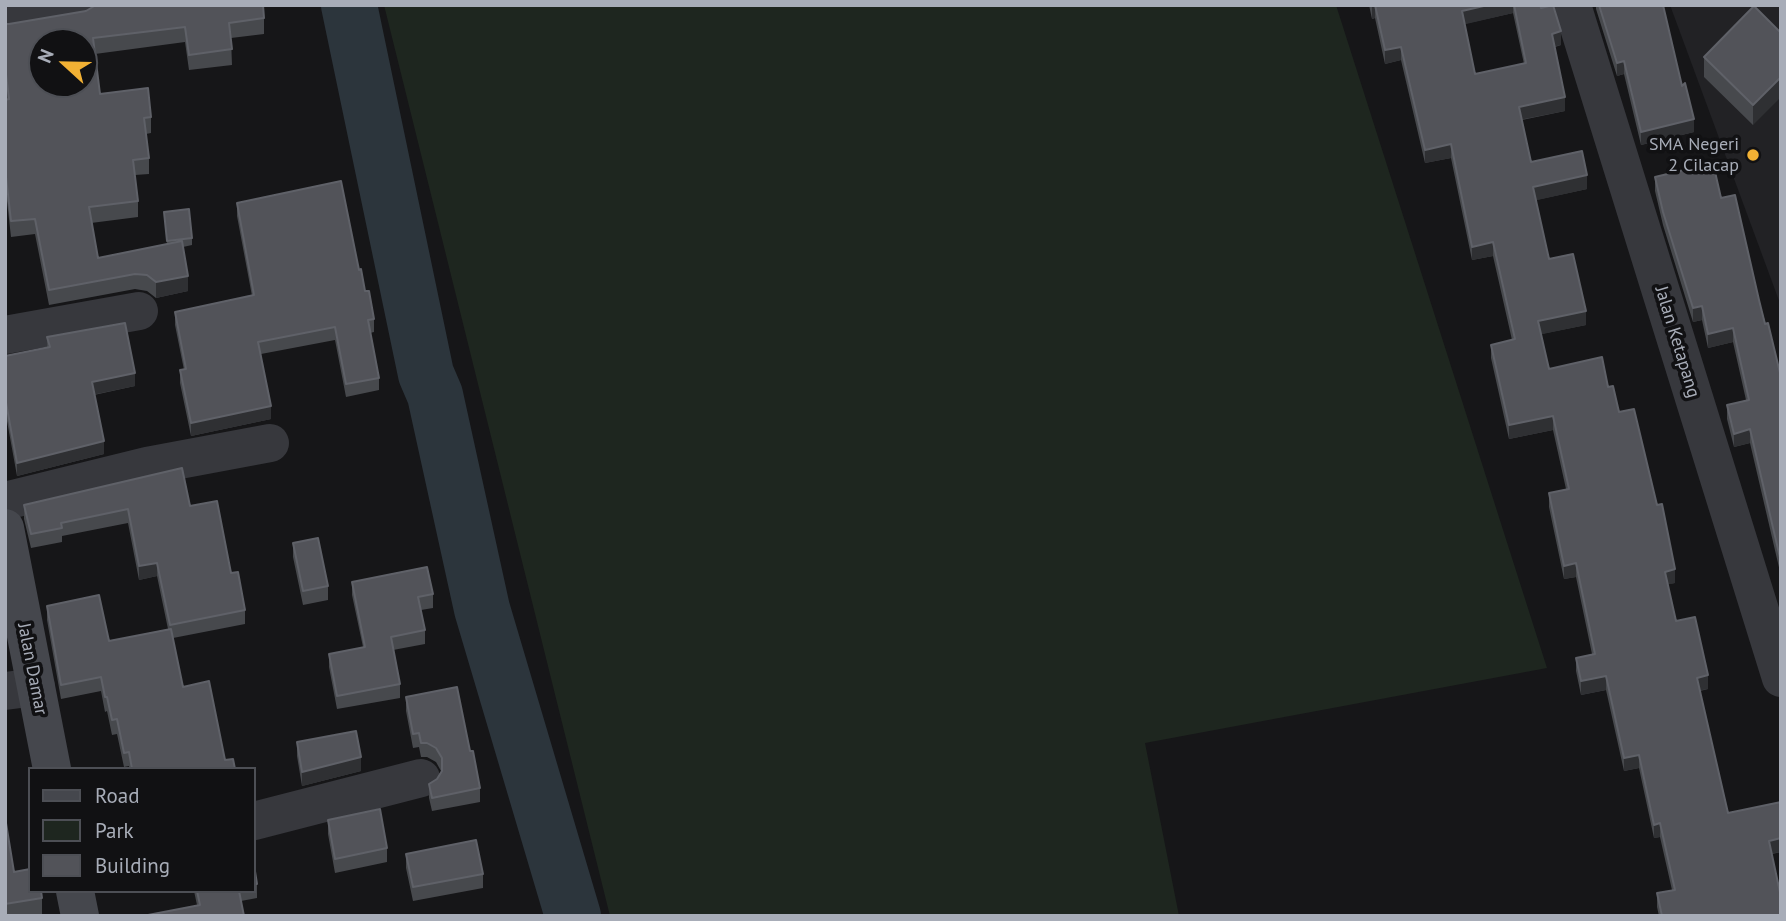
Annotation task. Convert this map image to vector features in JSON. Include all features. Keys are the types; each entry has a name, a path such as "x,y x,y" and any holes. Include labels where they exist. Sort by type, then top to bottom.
{"street":[{"path":"5,18 82,5"},
{"name":"Jalan Ketapang","path":"1572,5 1781,678"},
{"path":"5,335 139,311"},
{"path":"5,501 147,466 270,443"},
{"name":"Jalan Damar","path":"5,528 20,689 50,767"},
{"path":"256,820 421,778"},
{"path":"75,893 80,916"}],"shaded area":[{"name":"SMA Negeri 2 Cilacap","path":"1670,5 1781,5 1781,306"}],"green space":[{"path":"384,5 1336,5 1547,668 1145,743 1179,916 610,916"}],"building":[{"path":"96,5 263,5 264,18 229,23 232,49 189,55 185,27 98,37 98,28 28,28 28,98 98,98 98,78 100,94 148,88 151,117 144,118 149,158 133,160 138,201 89,207 98,258 182,241 188,276 156,282 147,275 135,274 49,290 35,219 11,221 5,168 5,100 9,99 5,66 5,24 86,11"},
{"path":"1375,5 1488,5 1462,11 1475,74 1526,63 1514,5 1540,5 1541,8 1553,5 1561,31 1552,34 1565,97 1519,107 1531,162 1582,151 1587,175 1533,187 1549,259 1573,254 1586,311 1538,321 1549,369 1602,357 1608,387 1613,386 1619,412 1634,409 1657,505 1662,504 1675,569 1665,572 1676,621 1695,617 1708,675 1697,678 1728,813 1781,802 1781,838 1769,841 1781,897 1781,916 1662,916 1657,893 1675,890 1660,823 1654,825 1639,755 1624,758 1606,676 1581,681 1576,658 1595,654 1576,563 1564,566 1549,493 1569,489 1553,416 1509,425 1491,345 1515,339 1493,242 1472,247 1451,144 1425,150 1401,47 1385,50"},
{"path":"1599,5 1663,5 1682,86 1685,83 1694,119 1641,132 1624,61 1617,63"},
{"path":"1754,6 1781,33 1781,77 1753,105 1704,57"},
{"path":"1713,163 1721,198 1735,195 1765,324 1768,323 1781,377 1781,562 1750,429 1734,434 1727,405 1749,400 1733,328 1708,334 1702,306 1693,308 1655,177"},
{"path":"341,181 359,270 361,269 365,291 369,291 374,319 368,320 379,378 346,384 335,327 258,342 271,406 191,423 180,370 186,369 175,312 254,295 237,203"},
{"path":"189,209 192,238 167,241 164,212"},
{"path":"125,323 135,373 92,382 104,441 17,463 5,397 5,356 50,347 47,337"},
{"path":"182,468 190,506 217,501 231,573 238,572 245,610 170,625 157,563 139,566 128,509 61,523 62,528 31,534 24,505"},
{"path":"318,538 328,586 303,591 293,543"},
{"path":"427,567 433,594 418,597 425,630 391,637 400,684 337,696 329,654 365,647 352,582"},
{"path":"99,595 109,641 171,629 183,687 209,681 225,760 233,759 235,767 132,767 129,752 124,753 117,719 112,720 101,677 61,685 47,606"},
{"path":"457,687 480,788 432,798 429,784 437,779 442,771 442,758 436,748 421,743 419,733 413,734 406,697"},
{"path":"356,731 361,757 302,772 297,742"},
{"path":"380,809 387,848 335,859 328,820"},
{"path":"5,817 14,872 28,869 28,893 41,893 42,898 5,904"},
{"path":"476,840 483,874 413,887 406,854"},
{"path":"197,893 239,893 244,916 148,916 148,915 200,905"}],"waterway":[{"path":"349,5 426,374 435,395 482,609 573,916"}],"place":[{"name":"SMA Negeri 2 Cilacap","path":"1753,155"}]}
